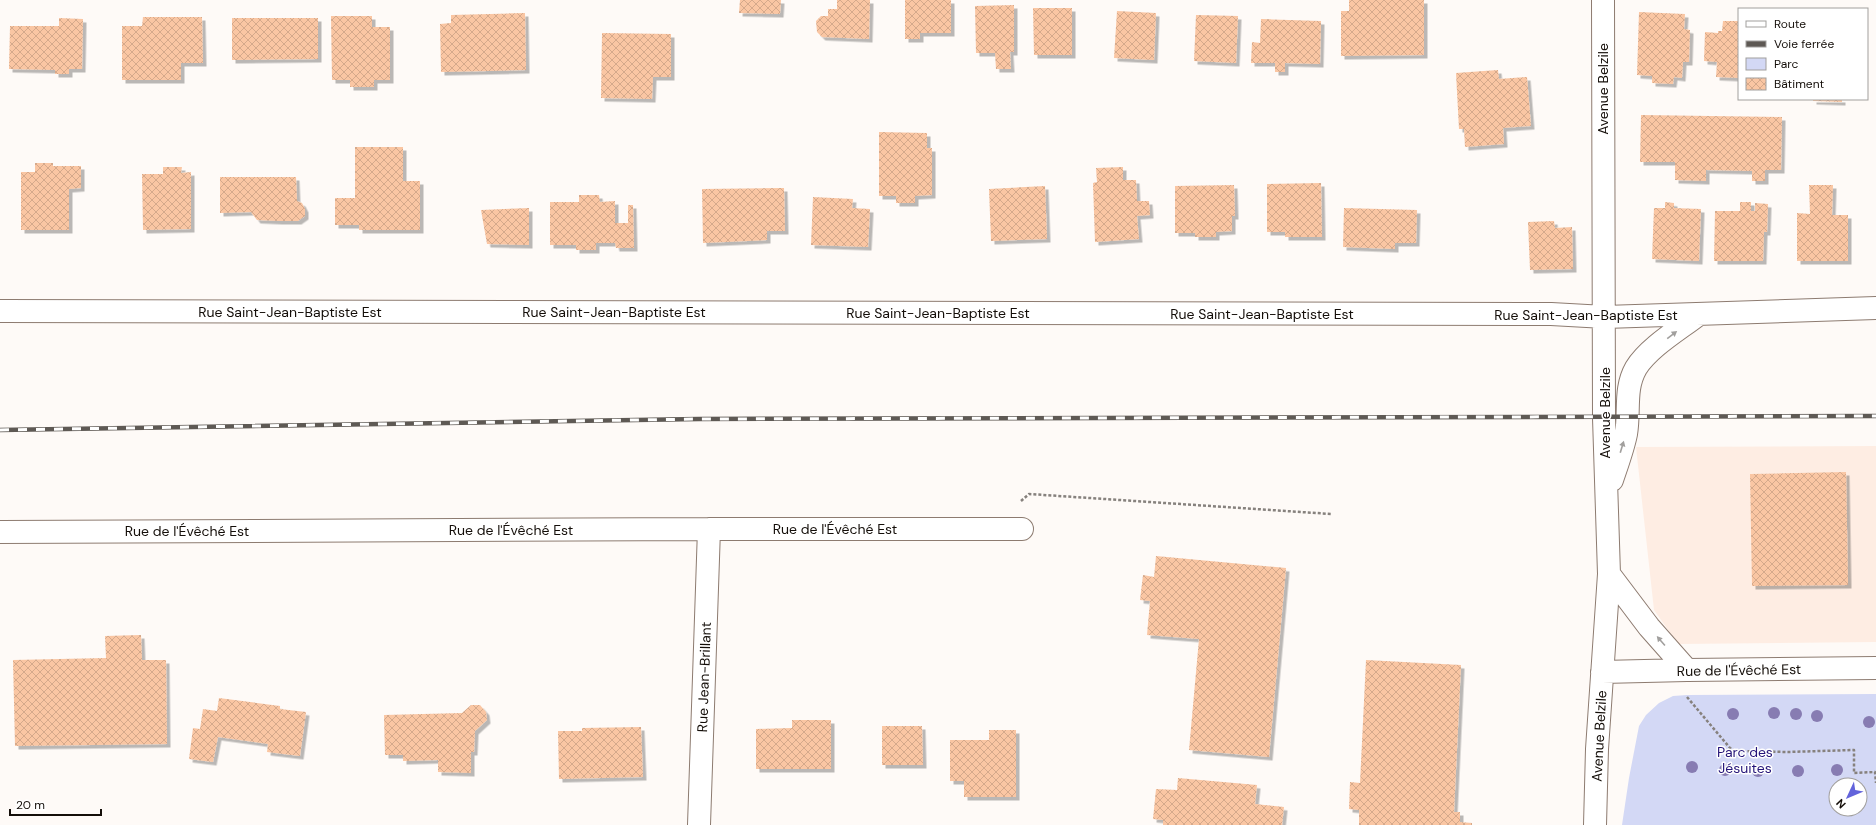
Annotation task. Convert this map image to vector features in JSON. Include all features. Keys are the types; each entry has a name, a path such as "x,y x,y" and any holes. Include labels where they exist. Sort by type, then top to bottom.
{"street":[{"name":"Avenue Belzile","path":"1595,825 1602,672 1609,574 1604,418 1605,317 1603,0"},
{"name":"Rue Saint-Jean-Baptiste Est","path":"0,311 1535,314 1605,317 1876,308"},
{"path":"1607,498 1626,435 1628,418 1628,391 1636,368 1649,352 1699,314"},
{"name":"Rue Jean-Brillant","path":"699,825 710,529"},
{"name":"Rue de l'Évêché Est","path":"0,532 1022,529"},
{"path":"1609,574 1649,628 1687,670"},
{"name":"Rue de l'Évêché Est","path":"1602,672 1876,668"}],"path":[{"path":"987,530 1029,494 1331,514"},
{"path":"1684,693 1730,748 1735,751 1854,750 1854,773 1875,772 1876,784"}],"shaded area":[{"path":"1876,446 1876,642 1678,644 1654,610 1636,447"}],"green space":[{"name":"Parc des Jésuites","path":"1876,694 1876,825 1622,825 1639,726 1646,715 1659,703 1673,696"}],"building":[{"path":"740,0 781,0 780,14 739,13"},
{"path":"837,0 870,0 869,39 822,37 817,32 816,21 821,16 828,16 828,9 837,9"},
{"path":"905,0 951,0 951,33 920,33 920,39 905,39"},
{"path":"1349,0 1424,0 1424,55 1341,56 1341,11 1349,11"},
{"path":"1014,5 1014,52 1010,52 1011,69 996,69 995,53 976,53 975,6"},
{"path":"1033,8 1072,8 1072,55 1034,55"},
{"path":"1117,11 1156,13 1154,60 1114,58"},
{"path":"1639,12 1685,14 1684,29 1690,30 1689,62 1683,62 1682,78 1674,77 1673,84 1652,83 1652,76 1637,75"},
{"path":"525,13 526,70 441,72 440,24 451,23 451,15"},
{"path":"1196,15 1238,16 1236,63 1194,61"},
{"path":"331,16 372,16 372,27 390,27 390,80 374,80 374,87 350,87 350,80 332,80"},
{"path":"143,17 202,17 203,63 181,63 181,80 122,80 122,26 142,26"},
{"path":"59,18 83,19 82,69 69,69 69,74 55,74 55,70 9,69 10,26 59,26"},
{"path":"232,18 318,18 318,59 232,60"},
{"path":"1261,19 1321,21 1320,64 1285,63 1285,72 1275,72 1275,63 1251,63 1252,42 1260,43"},
{"path":"1723,21 1738,21 1738,78 1716,77 1717,62 1704,61 1705,32 1718,33 1718,31 1722,31"},
{"path":"602,33 671,34 671,77 653,77 652,99 601,98"},
{"path":"1498,70 1499,79 1527,77 1531,126 1503,128 1504,144 1465,147 1464,129 1459,129 1456,73"},
{"path":"1842,100 1842,102 1813,101"},
{"path":"1641,115 1782,117 1781,170 1765,170 1765,181 1752,181 1752,171 1706,170 1706,181 1675,180 1675,162 1640,162"},
{"path":"879,132 927,133 927,148 932,148 932,195 915,196 915,203 896,203 896,196 879,196"},
{"path":"355,147 403,147 403,181 420,181 420,230 359,230 359,225 335,225 335,198 355,198"},
{"path":"35,163 53,163 53,166 81,166 81,188 69,189 69,230 21,230 21,172 35,172"},
{"path":"163,167 182,167 181,173 191,172 191,229 143,230 142,174 163,174"},
{"path":"1123,167 1123,180 1136,180 1137,201 1149,201 1150,215 1137,216 1139,239 1095,242 1093,183 1097,182 1096,168"},
{"path":"220,177 296,177 297,201 302,203 305,209 305,216 298,221 279,221 257,220 251,212 220,213"},
{"path":"1321,183 1322,237 1285,237 1285,232 1267,232 1267,184"},
{"path":"1234,185 1235,216 1232,216 1232,231 1216,232 1216,237 1195,237 1195,233 1175,233 1175,186"},
{"path":"1809,185 1833,185 1832,215 1848,215 1848,261 1797,261 1797,213 1810,214"},
{"path":"1045,186 1047,239 991,241 989,189"},
{"path":"784,188 785,231 767,231 767,240 703,243 702,189"},
{"path":"579,195 599,195 600,202 615,201 615,223 628,223 628,205 633,205 634,248 616,248 615,243 596,243 596,250 576,250 576,245 550,245 550,202 579,202"},
{"path":"813,197 853,199 852,208 870,209 868,247 811,245"},
{"path":"1665,202 1674,203 1674,208 1701,209 1699,261 1652,259 1654,208 1665,208"},
{"path":"1740,202 1751,202 1751,211 1755,211 1755,203 1768,204 1767,232 1764,232 1763,261 1714,261 1715,211 1740,211"},
{"path":"529,208 529,245 487,244 481,210"},
{"path":"1344,208 1417,210 1416,243 1395,243 1395,249 1343,247"},
{"path":"1554,221 1555,228 1572,227 1573,269 1530,270 1528,222"},
{"path":"1846,472 1848,585 1752,586 1750,474"},
{"path":"1156,556 1286,568 1269,757 1189,750 1199,639 1147,635 1150,601 1140,600 1143,575 1154,577"},
{"path":"141,635 142,660 166,660 167,744 15,746 13,660 106,658 105,636"},
{"path":"1366,660 1461,665 1454,812 1460,812 1460,822 1472,823 1472,825 1359,825 1359,810 1349,809 1350,782 1360,783"},
{"path":"219,698 280,706 280,709 306,712 300,756 267,752 268,744 218,737 213,762 189,759 193,728 200,729 203,709 217,711"},
{"path":"471,705 480,705 486,712 487,720 475,731 474,752 471,752 471,773 438,772 438,760 403,761 403,755 385,755 384,715 462,713"},
{"path":"792,720 831,720 831,769 756,769 756,729 792,728"},
{"path":"882,726 922,726 923,765 882,765"},
{"path":"641,727 643,777 559,779 558,731 582,731 582,728"},
{"path":"989,730 1016,730 1016,797 964,797 964,781 950,781 950,740 989,740"},
{"path":"1178,778 1257,785 1255,804 1284,807 1282,825 1163,825 1163,820 1153,819 1156,789 1177,790"}],"railway":[{"path":"0,430 699,419 1876,416"}]}
